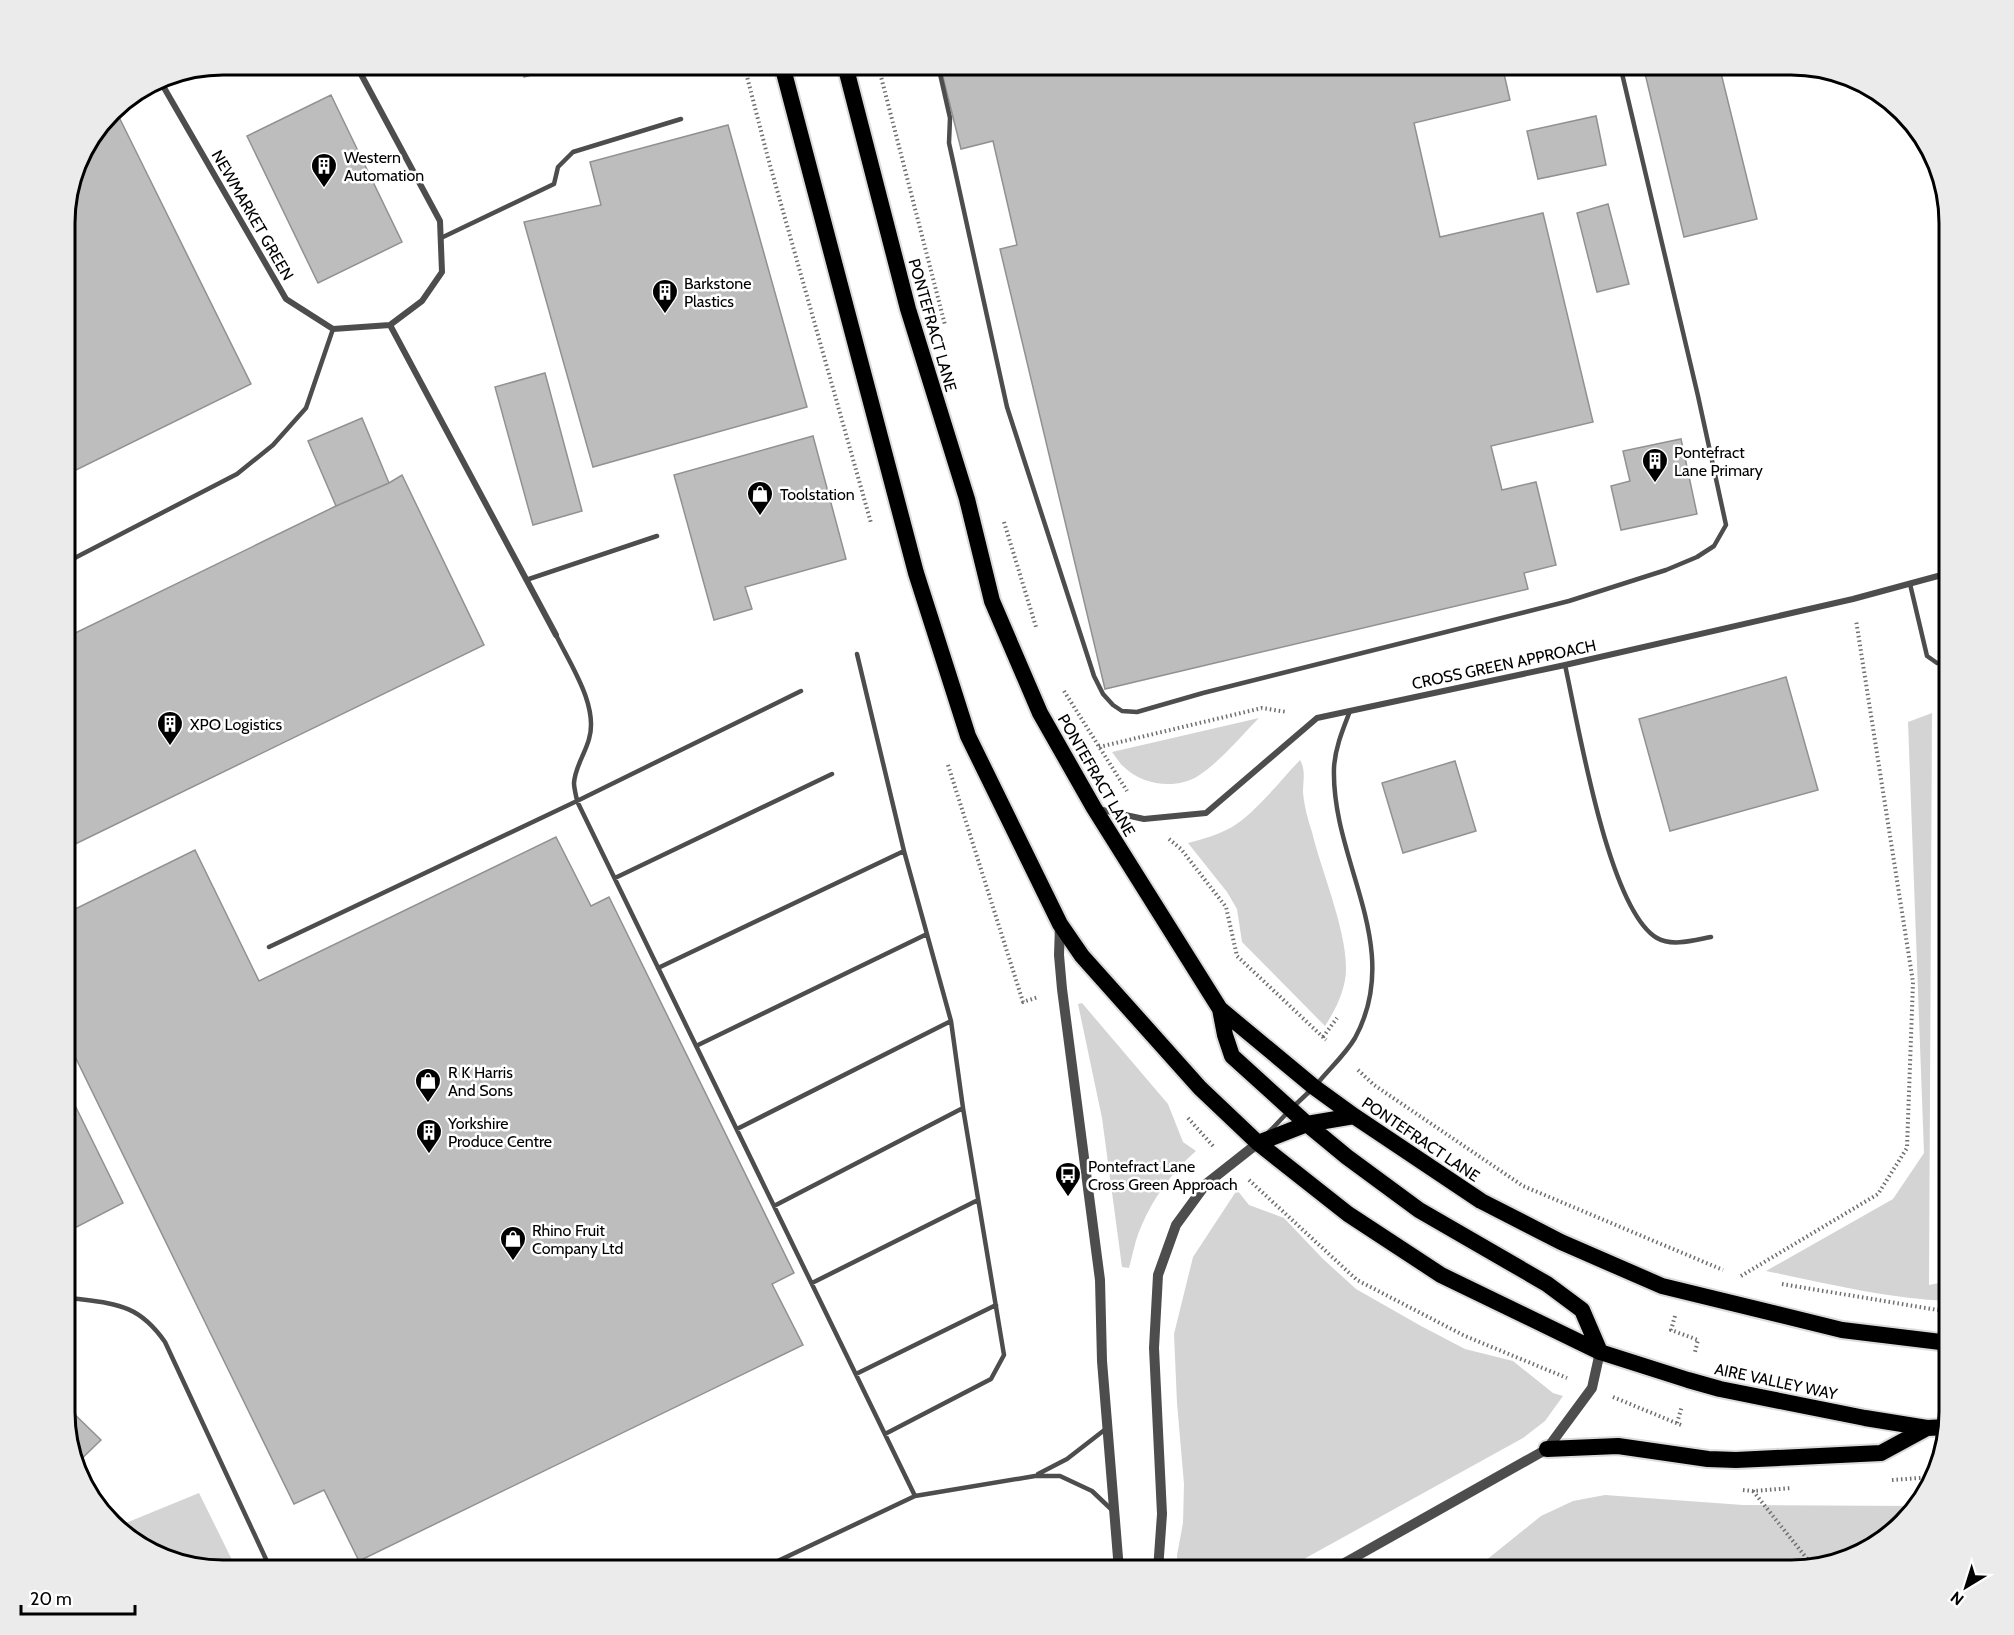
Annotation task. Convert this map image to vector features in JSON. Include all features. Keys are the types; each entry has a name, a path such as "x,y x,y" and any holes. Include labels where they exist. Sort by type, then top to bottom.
{"highway":[{"path":"785,75 916,573 968,736 1060,924 1082,956 1200,1088 1258,1143 1348,1214 1441,1275 1600,1352"},
{"name":"PONTEFRACT LANE","path":"848,75 908,309 967,499 992,601 1040,713 1094,808 1220,1009 1314,1087 1480,1201 1562,1242 1636,1275 1662,1286 1682,1291"},
{"path":"1220,1009 1232,1056 1306,1124 1419,1210 1547,1284 1582,1310 1600,1352"},
{"path":"1258,1143 1306,1124 1354,1116"},
{"path":"1682,1291 1842,1330 1939,1342"},
{"name":"AIRE VALLEY WAY","path":"1600,1352 1720,1389 1832,1412 1927,1428 1938,1427"},
{"path":"1547,1449 1618,1446 1708,1459 1736,1460 1881,1453 1927,1428"}],"street":[{"path":"333,329 390,325 422,301 442,272 440,221 362,75"},
{"name":"NEWMARKET GREEN","path":"164,87 286,299 333,329"},
{"path":"390,325 556,636"},
{"name":"CROSS GREEN APPROACH","path":"1094,808 1144,819 1206,813 1317,718 1565,665 1853,599 1939,576"},
{"path":"1060,924 1059,955 1062,989 1100,1280 1102,1361 1118,1560"},
{"path":"1159,1560 1162,1514 1154,1348 1158,1275 1176,1225 1206,1184 1258,1143"},
{"path":"1350,1560 1547,1449 1592,1388 1600,1352"}],"lane":[{"path":"940,75 950,118 949,143 1006,407 1094,676 1103,694 1113,705 1122,711 1137,711 1569,601 1666,570 1697,557 1714,546 1726,525 1623,75"},
{"path":"441,237 554,184 558,167 573,152 681,119"},
{"path":"75,558 237,474 273,445 306,408 333,329"},
{"path":"526,580 657,536"},
{"path":"1910,584 1928,656 1937,663"},
{"path":"556,636 585,693 591,719 590,738 579,762 574,783 577,801 915,1496"},
{"path":"857,654 904,851 951,1021 1004,1355 991,1379 885,1434"},
{"path":"1565,665 1597,812 1620,885 1645,929 1659,940 1675,943 1711,937"},
{"path":"269,947 577,801 801,690"},
{"path":"1258,1143 1314,1087 1354,1039 1365,1014 1373,978 1371,944 1363,902 1344,845 1334,767 1340,736 1350,711"},
{"path":"615,878 832,774"},
{"path":"658,968 904,851"},
{"path":"696,1046 927,934"},
{"path":"737,1129 951,1021"},
{"path":"774,1206 963,1108"},
{"path":"812,1283 978,1200"},
{"path":"75,1299 121,1305 139,1313 154,1326 165,1342 266,1560"},
{"path":"856,1374 996,1305"},
{"path":"1035,1476 1068,1459 1107,1428"},
{"path":"780,1560 915,1496 1035,1476 1060,1476 1092,1491 1114,1512"}],"path":[{"path":"881,75 946,327"},
{"path":"1004,520 1038,633"},
{"path":"1740,1276 1878,1194 1907,1149 1912,982 1853,599"},
{"path":"1061,687 1144,819 1181,849 1226,907 1237,956 1374,1085 1523,1186 1693,1257 1752,1279"},
{"path":"1099,747 1262,708 1317,718"},
{"path":"1677,1423 1698,1340 1671,1330 1693,1257"},
{"path":"1775,1282 1939,1310"},
{"path":"1753,1491 1807,1559"}],"shaded area":[{"path":"1932,713 1929,1285 1939,1283 1939,1301 1880,1294 1766,1271 1893,1199 1924,1153 1908,722"},
{"path":"1259,718 1206,770 1180,783 1159,784 1140,778 1122,765 1112,752"},
{"path":"1300,760 1304,772 1303,792 1306,812 1340,927 1346,964 1342,992 1325,1026 1242,942 1237,909 1227,892 1188,843 1221,832 1241,821 1259,805"},
{"path":"1082,1003 1168,1104 1183,1142 1196,1151 1171,1177 1151,1206 1139,1232 1129,1268 1122,1267 1102,1118 1078,1004"},
{"path":"1237,1190 1249,1205 1284,1218 1323,1259 1356,1289 1465,1349 1513,1361 1553,1393 1563,1396 1545,1421 1523,1438 1302,1560 1177,1560 1183,1523 1184,1484 1174,1334 1193,1257"},
{"path":"199,1493 232,1560 214,1560 176,1552 149,1540 126,1523"},
{"path":"1605,1495 1743,1505 1905,1506 1896,1517 1865,1540 1838,1552 1810,1559 1486,1560 1541,1516 1573,1501"}],"building":[{"path":"942,75 1504,75 1510,100 1414,123 1440,237 1543,213 1593,422 1491,446 1502,490 1536,482 1556,565 1524,573 1528,589 1105,689 1000,249 1017,245 993,141 961,149"},
{"path":"1645,75 1721,75 1757,219 1684,237"},
{"name":"Western Automation","path":"331,95 402,242 318,283 247,136"},
{"path":"1596,116 1606,165 1538,179 1527,131"},
{"path":"119,117 251,384 75,471 75,214 86,167 100,141"},
{"name":"Barkstone Plastics","path":"728,125 807,407 593,467 524,222 601,205 590,162"},
{"path":"1608,204 1629,284 1597,292 1577,213"},
{"path":"545,373 582,511 533,525 495,387"},
{"path":"362,418 389,483 336,506 308,441"},
{"name":"Toolstation","path":"813,436 846,559 745,587 752,609 714,620 674,475"},
{"name":"Pontefract Lane Primary","path":"1681,439 1697,514 1621,530 1611,486 1630,481 1623,451"},
{"name":"XPO Logistics","path":"402,475 484,645 75,844 75,633 336,506"},
{"path":"1786,677 1818,790 1670,831 1639,719"},
{"path":"1455,761 1476,831 1403,853 1382,783"},
{"name":"Yorkshire Produce Centre","path":"556,837 591,906 609,897 794,1273 772,1284 803,1345 359,1560 324,1490 294,1504 75,1056 75,909 195,850 259,981"},
{"path":"75,1105 123,1203 75,1228"},
{"path":"75,1415 101,1440 83,1458"}],"place":[{"name":"Western Automation","path":"324,189"},
{"name":"Barkstone Plastics","path":"665,315"},
{"name":"Pontefract Lane Primary","path":"1655,484"},
{"name":"Toolstation","path":"760,517"},
{"name":"XPO Logistics","path":"170,747"},
{"name":"R K Harris And Sons","path":"428,1104"},
{"name":"Yorkshire Produce Centre","path":"429,1155"},
{"name":"Pontefract Lane Cross Green Approach","path":"1068,1198"},
{"name":"Rhino Fruit Company Ltd","path":"513,1262"}]}
